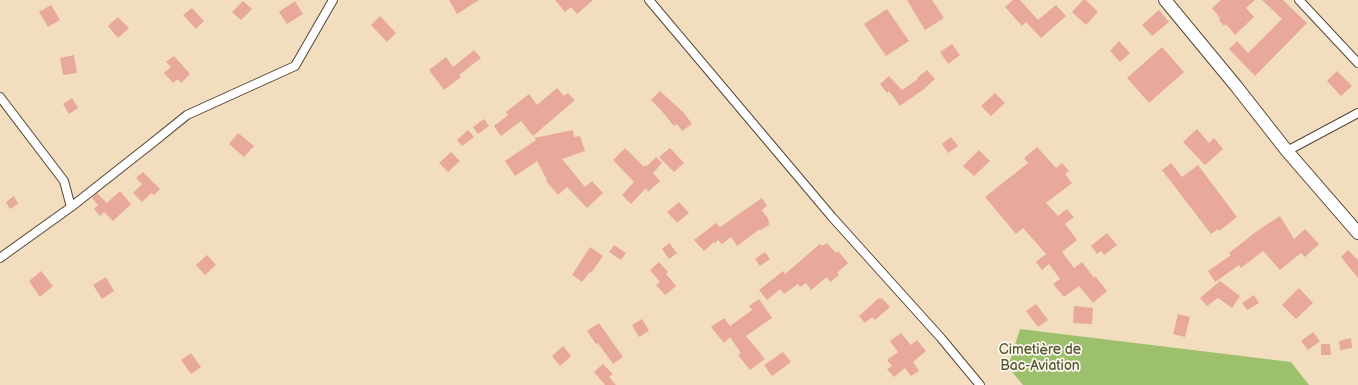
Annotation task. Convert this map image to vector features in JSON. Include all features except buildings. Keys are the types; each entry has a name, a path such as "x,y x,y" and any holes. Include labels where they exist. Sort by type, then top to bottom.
{"street":[{"path":"0,258 71,207 187,115 296,66 333,0"},
{"path":"649,0 832,217 941,338 980,385"},
{"path":"1165,0 1287,151 1358,233"},
{"path":"1299,0 1358,62"},
{"path":"0,97 64,181 71,207"},
{"path":"1287,151 1358,113"}],"green space":[{"name":"Cimetière de Bac-Aviation","path":"1020,329 1291,362 1309,385 1023,385 1008,367"}]}
